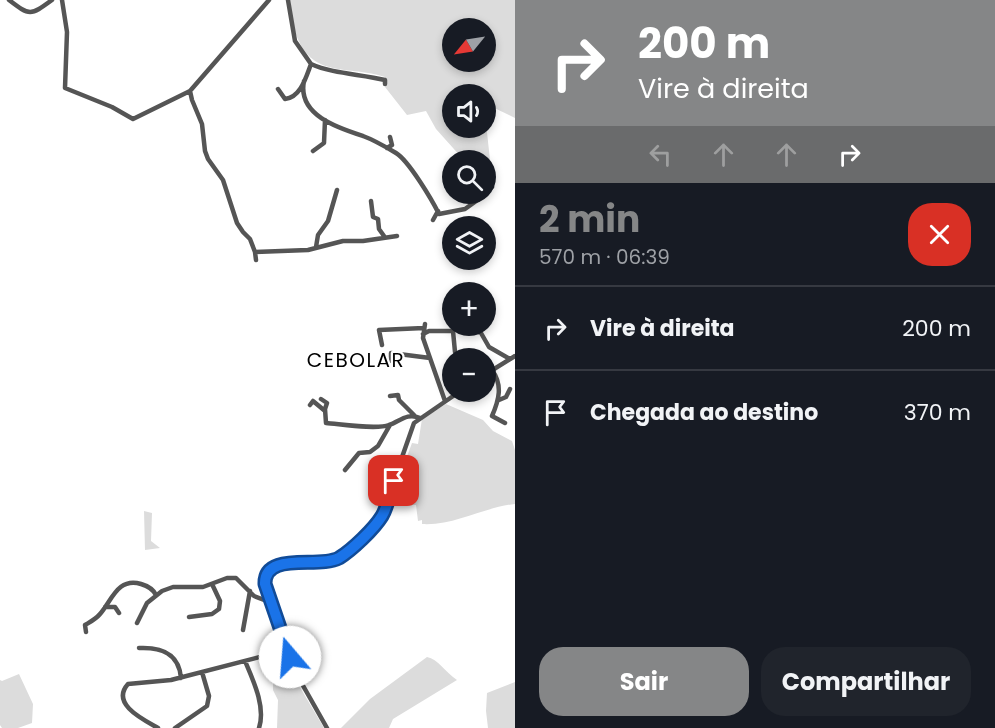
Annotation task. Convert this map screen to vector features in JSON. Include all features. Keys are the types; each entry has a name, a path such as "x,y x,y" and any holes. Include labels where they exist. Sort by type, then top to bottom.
{"street":[{"path":"9,0 24,12 31,13 51,0"},
{"path":"18,7 23,0"},
{"path":"41,6 45,0"},
{"path":"62,0 67,32 65,88 112,107 133,119 190,91 269,0"},
{"path":"288,0 295,41 311,64 336,72 346,71 385,80 385,84"},
{"path":"278,89 287,99 298,93 311,64"},
{"path":"304,81 303,93 314,114 340,130 365,137 400,156 433,201 439,214 465,209 472,204"},
{"path":"190,91 202,124 208,159 223,180 237,223 250,238 256,260"},
{"path":"313,151 324,143 325,120"},
{"path":"387,148 392,145 390,137"},
{"path":"315,247 318,235 328,221 337,190"},
{"path":"371,201 374,217 378,219 379,229 384,236"},
{"path":"433,220 438,211"},
{"path":"255,252 308,250 343,241 363,241 384,236 397,236"},
{"path":"382,345 379,330 424,326 423,334 442,392"},
{"path":"423,334 429,331 453,331 455,348"},
{"path":"483,336 489,347 513,358"},
{"path":"391,361 391,353 430,358"},
{"path":"496,368 513,358"},
{"path":"496,376 499,400 492,416 504,423"},
{"path":"499,400 506,397 510,389"},
{"path":"390,396 398,395 399,400 420,418"},
{"path":"321,399 327,403 326,423 390,425"},
{"path":"310,405 313,401 325,411"},
{"path":"327,728 305,690 289,654 267,590 265,577 273,566 286,563 318,563 339,558 350,550 381,517 414,423 444,402"},
{"path":"345,470 359,453 370,452 378,446 390,425 414,415"},
{"path":"334,423 337,418"},
{"path":"137,623 144,608 156,595 173,587 192,588 227,578 236,578 252,594 272,603"},
{"path":"86,632 85,625 98,617 119,587 128,583 146,585 156,595"},
{"path":"189,617 212,615 219,609 220,601 212,584"},
{"path":"252,594 262,596 267,590"},
{"path":"243,630 252,594"},
{"path":"105,607 118,608 119,612"},
{"path":"245,623 251,628"},
{"path":"272,653 285,641"},
{"path":"139,648 165,651 173,656 177,660 182,678"},
{"path":"158,728 127,707 123,694 128,684 182,678 272,653 289,654"},
{"path":"245,661 262,719 259,728"},
{"path":"175,728 207,706 209,696 202,672"}],"shaded area":[{"path":"290,0 515,0 515,118 496,109 496,84 442,84 442,136 426,111 407,115 385,87 385,77 334,68 313,59 304,50 293,24"},
{"path":"444,138 488,138 489,150 455,150"},
{"path":"446,404 483,420 493,431 512,441 515,450 515,504 446,522 422,524 422,520 418,521 416,505 389,505 412,443 418,444 422,419"},
{"path":"144,511 152,513 151,541 160,548 145,550"},
{"path":"283,655 287,657 301,689 324,728 277,728 278,700 273,690 273,670 270,657"},
{"path":"427,657 435,660 457,680 393,719 389,728 341,728 370,699"},
{"path":"19,674 33,704 32,723 18,728 2,728 0,725 0,680"},
{"path":"515,682 515,728 488,728 487,693"}],"district":[{"name":"CEBOLAR","path":"356,360"}],"route":[{"path":"290,657 265,584 265,577 269,570 279,564 318,563 339,558 350,550 381,517 394,481"}]}
